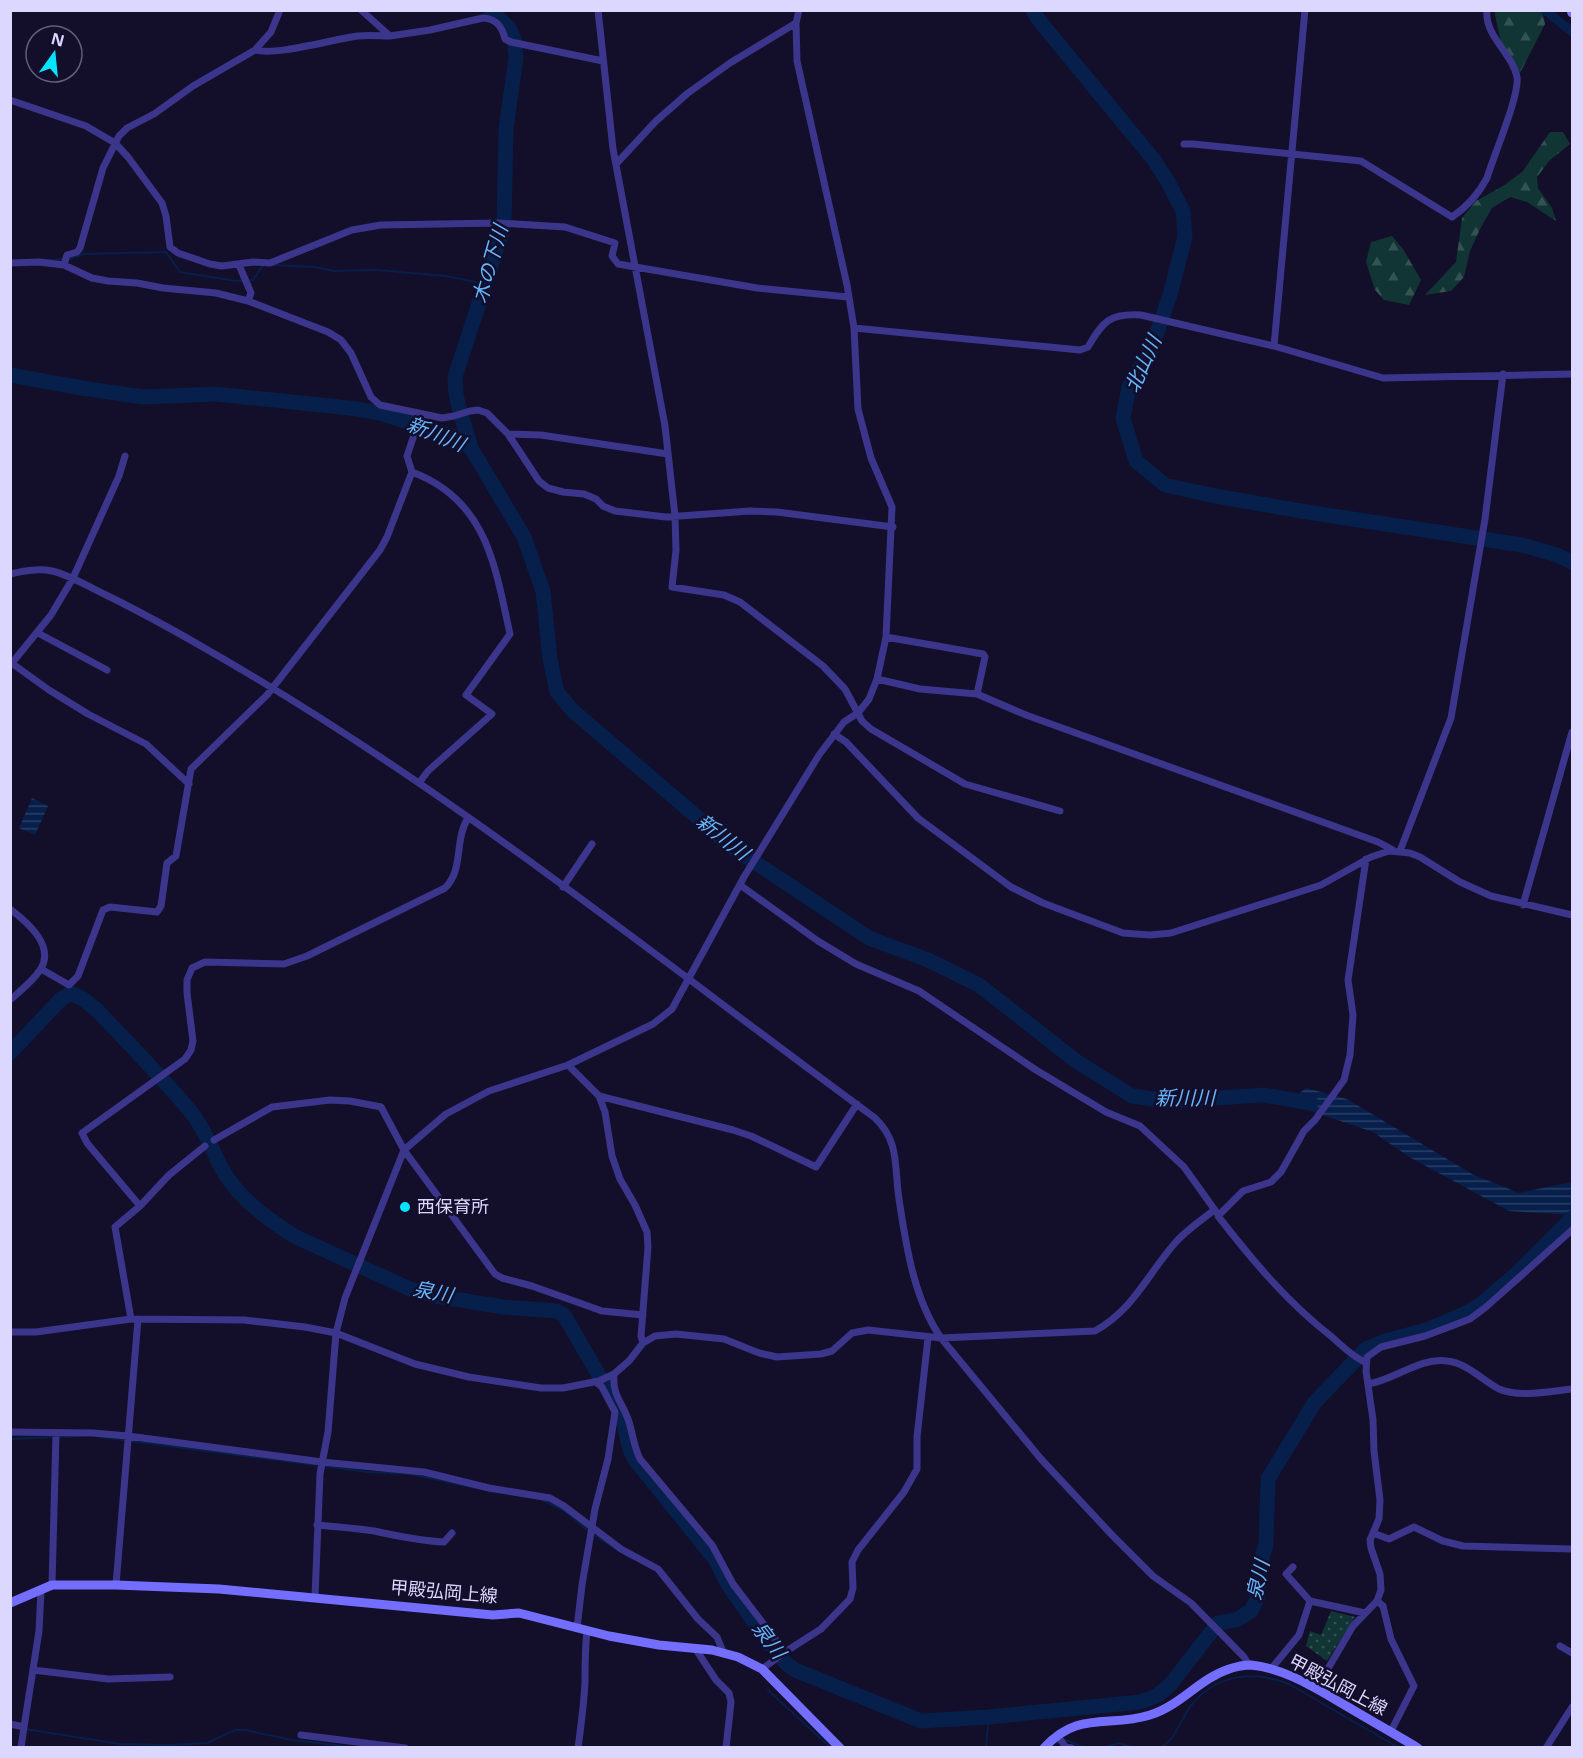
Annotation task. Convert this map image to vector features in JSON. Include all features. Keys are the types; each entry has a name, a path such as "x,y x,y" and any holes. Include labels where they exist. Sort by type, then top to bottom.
{"main road":[{"name":"甲殿弘岡上線","path":"10,1603 52,1585 116,1585 219,1589 493,1615 519,1613 582,1630 659,1645 695,1648 738,1658 762,1669 840,1748"},
{"name":"甲殿弘岡上線","path":"1044,1748 1057,1735 1072,1726 1150,1715 1169,1707 1210,1678 1229,1669 1249,1665 1283,1673 1316,1689 1418,1748"}],"street":[{"path":"66,261 67,255 77,252 80,248 103,168 119,136 127,128 154,114 193,86 255,50 271,32 280,10"},
{"path":"361,10 390,36"},
{"path":"598,10 616,164 665,426 675,516 676,550 672,588 724,595 741,602 823,666 845,689 862,721 871,729 965,784 1060,811"},
{"path":"315,1597 320,1474 328,1432 336,1333 345,1298 404,1150 446,1114 489,1091 568,1065 665,1016 672,1009 689,980 744,877 819,755 844,722 858,713 869,699 877,679 886,637 893,527 892,507 871,458 858,409 854,328 843,263 797,61 796,23 799,10"},
{"path":"1274,346 1305,10"},
{"path":"1184,144 1360,160 1452,217 1470,203 1480,191 1516,96 1517,75 1495,38 1487,10"},
{"path":"255,50 291,48 358,36 390,36 483,18 492,19 502,27 505,39 511,42 603,61"},
{"path":"616,164 656,121 688,93 730,63 796,23"},
{"path":"10,100 86,126 115,143 162,203 170,247 178,253 210,264 222,266 253,262 270,263 352,230 381,225 508,223 565,226 615,243 612,256 618,264 636,268 757,288 848,297"},
{"path":"10,263 66,261 100,279 216,293 248,301 328,332 341,340 351,353 371,397 380,405 421,416 442,418 478,410 487,413 508,434 539,481 548,488 584,494 615,511 675,516 750,511 777,512 893,527"},
{"path":"239,265 251,293 248,301"},
{"path":"854,328 1080,350 1088,347 1095,335 1112,317 1123,314 1141,315 1274,346 1383,378 1572,374"},
{"path":"1397,851 1451,718 1485,519 1503,374"},
{"path":"41,969 69,985 78,976 103,910 110,907 157,912 161,906 167,863 176,856 191,769 273,687 380,550 412,472 407,456 421,416"},
{"path":"508,434 541,435 668,454"},
{"path":"125,456 119,476 73,578 38,633 11,663 88,714 146,744 189,784"},
{"path":"412,472 439,485 461,502 483,534 495,565 510,634 466,695 492,714 428,771 418,783"},
{"path":"10,574 39,569 54,571 73,578 150,617 273,687 389,761 563,886 857,1104 887,1130 893,1144 899,1199 910,1260 930,1323 1041,1459 1153,1576 1191,1603 1244,1657 1249,1665"},
{"path":"38,633 107,670"},
{"path":"886,637 983,654 985,657 977,694"},
{"path":"877,679 920,689 977,694 1026,715 1378,842 1397,851 1420,857 1473,889 1523,905 1572,915"},
{"path":"1523,905 1572,732"},
{"path":"834,734 846,742 918,818 1011,887 1043,903 1123,933 1150,935 1171,933 1321,885 1366,860 1389,851 1397,851"},
{"path":"140,1206 87,1143 82,1133 185,1059 191,1050 193,1041 187,980 192,968 205,962 284,964 307,956 445,888 452,881 456,871 460,835 468,818"},
{"path":"563,886 592,844"},
{"path":"10,1332 36,1332 134,1319 244,1320 336,1333 415,1364 469,1377 541,1388 563,1388 597,1382 614,1374 643,1343 655,1336 676,1334 708,1336 777,1357 832,1351 852,1333 868,1330 928,1338 1095,1331 1113,1321 1176,1241 1243,1191 1271,1182 1281,1172 1304,1131 1315,1120 1344,1080 1350,1055 1353,1015 1348,980 1366,860"},
{"path":"740,885 818,942 856,964 919,991 1036,1070 1106,1112 1140,1126 1184,1167 1246,1252 1287,1299 1363,1361 1373,1420 1380,1500 1379,1519 1373,1533 1371,1548 1380,1574 1381,1590 1377,1600 1353,1626 1316,1689"},
{"path":"10,909 26,920 39,936 45,955 41,969 10,1000"},
{"path":"568,1065 598,1096 605,1112 612,1156 620,1179 648,1232 641,1336 643,1343"},
{"path":"598,1096 733,1130 751,1136 816,1167 857,1104"},
{"path":"214,1140 272,1107 330,1100 381,1107 404,1150 495,1274 602,1311 643,1315"},
{"path":"116,1585 128,1440 134,1319 115,1227 140,1206 169,1175 205,1146"},
{"path":"1363,1361 1381,1347 1425,1336 1470,1319 1572,1230"},
{"path":"762,1669 821,1629 850,1599 853,1588 852,1562 858,1550 904,1492 917,1469 917,1437 928,1338"},
{"path":"1368,1384 1431,1360 1440,1360 1460,1364 1501,1390 1516,1393 1572,1389"},
{"path":"614,1374 615,1394 624,1409 640,1459 712,1545 733,1584 781,1655"},
{"path":"578,1748 585,1680 582,1585 595,1509 608,1459 615,1412 597,1382"},
{"path":"10,1432 56,1438 93,1433 128,1440 322,1463 423,1472 489,1488 550,1498 564,1506 591,1532 658,1569 698,1619 717,1637 724,1654"},
{"path":"52,1585 56,1438"},
{"path":"317,1525 438,1542 444,1542 452,1533"},
{"path":"1373,1533 1389,1539 1414,1527 1443,1541 1462,1546 1572,1549"},
{"path":"1293,1567 1286,1574 1310,1601 1365,1613"},
{"path":"21,1748 39,1630 41,1590"},
{"path":"1377,1600 1383,1606 1391,1639 1414,1686 1391,1731"},
{"path":"1271,1669 1299,1635 1310,1601"},
{"path":"1560,1646 1572,1653"},
{"path":"695,1648 716,1680 729,1693 731,1702 726,1748"},
{"path":"33,1670 108,1679 170,1677"},
{"path":"1546,1748 1572,1707"},
{"path":"10,1724 24,1730"},
{"path":"301,1735 405,1748"},
{"path":"1057,1735 1069,1747"}],"green space":[{"path":"1494,10 1542,11 1545,24 1520,73 1501,43"},
{"path":"1550,132 1563,132 1570,144 1549,161 1537,177 1538,188 1552,208 1556,221 1527,202 1510,197 1492,208 1470,251 1464,277 1451,291 1425,295 1456,262 1462,218 1476,201 1503,186 1523,171"},
{"path":"1392,236 1403,249 1421,280 1409,305 1384,300 1375,290 1366,262 1371,242"},
{"path":"1331,1611 1355,1617 1327,1661 1306,1646 1310,1631 1321,1635"}],"water":[{"path":"32,798 48,806 35,835 19,828"},
{"path":"1306,1088 1347,1099 1472,1174 1519,1193 1572,1182 1572,1215 1509,1211 1411,1158 1373,1132 1287,1103"}],"waterway":[{"name":"木の下川","path":"471,448 458,404 455,377 504,226 506,129 516,58 514,39 509,28 491,10"},
{"name":"北山川","path":"1033,10 1154,160 1183,211 1185,237 1170,295 1152,347 1129,387 1123,418 1136,461 1165,485 1307,512 1522,545 1572,562"},
{"path":"1545,10 1572,32"},
{"path":"43,260 70,259 83,254 166,252 180,272 236,281 253,280 263,265"},
{"path":"272,265 316,267 333,271 377,270 446,276 485,284"},
{"name":"新川川","path":"10,375 143,397 215,394 350,408 380,413 455,437 471,448 524,537 543,591 550,659 557,692 572,710 732,847 869,938 928,960 979,985 1076,1061 1132,1096 1168,1101 1264,1095 1311,1103"},
{"name":"泉川","path":"10,1053 61,999 71,993 97,1010 169,1086 196,1119 222,1169 236,1189 254,1208 285,1230 410,1289 436,1296 503,1307 557,1311 564,1315 622,1415 630,1450 636,1461 715,1559 729,1586 768,1642 786,1663 795,1670 921,1721 989,1717 1140,1702 1157,1696 1170,1685 1218,1623 1236,1620 1251,1611 1258,1597 1260,1564 1266,1545 1268,1479 1315,1402 1366,1349 1385,1341 1426,1330 1480,1305 1515,1275 1572,1218"},
{"path":"10,1439 80,1436"},
{"path":"100,1437 368,1472 411,1474 475,1488"},
{"path":"542,1500 563,1510 589,1531"},
{"path":"594,1535 632,1559"},
{"path":"1160,1748 1171,1739 1193,1703 1203,1693 1226,1680 1251,1676 1289,1684 1399,1748"},
{"path":"768,1690 831,1748"},
{"path":"986,1748 989,1717"},
{"path":"25,1729 120,1744 169,1745 207,1743 235,1730 245,1730 292,1740 360,1748"},
{"path":"1054,1743 1066,1740 1085,1748"},
{"path":"1103,1748 1119,1743 1134,1748"}],"place":[{"name":"西保育所","path":"405,1207"}]}
